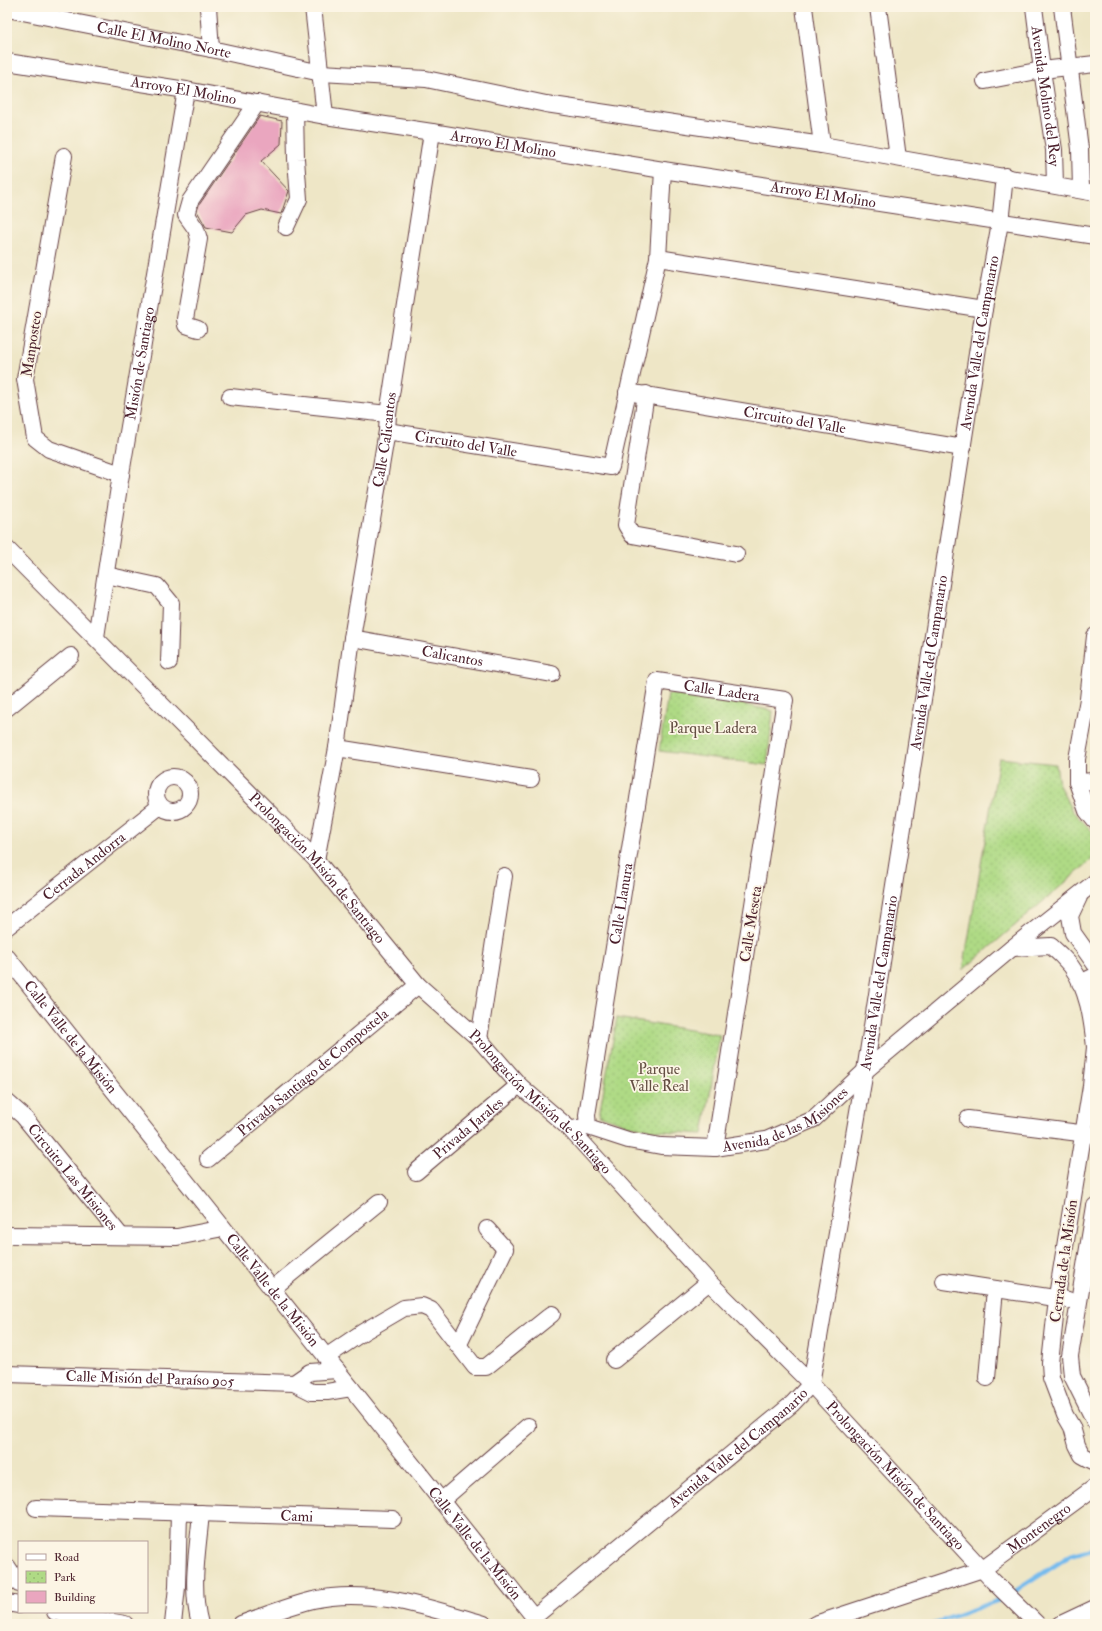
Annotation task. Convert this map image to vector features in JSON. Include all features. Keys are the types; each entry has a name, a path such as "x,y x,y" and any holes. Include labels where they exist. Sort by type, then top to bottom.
{"street":[{"path":"208,7 211,49"},
{"path":"313,7 325,116"},
{"path":"804,7 822,145 1005,176 1088,192"},
{"path":"878,7 898,158"},
{"name":"Avenida Molino del Rey","path":"1034,7 1054,150 1054,185"},
{"name":"Avenida Molino del Rey","path":"1062,7 1080,149 1088,192"},
{"name":"Calle El Molino Norte","path":"7,9 211,49 321,73 426,79 546,104 822,145"},
{"name":"Arroyo El Molino","path":"7,62 186,90 325,116 1000,223 1095,236"},
{"path":"985,81 1042,70 1095,64"},
{"name":"Misión de Santiago","path":"96,637 121,474 186,90"},
{"path":"198,329 186,325 184,318 199,239 196,229 186,215 190,201 257,103"},
{"path":"286,227 299,199 296,159 295,110"},
{"name":"Calle Calicantos","path":"316,860 337,748 352,638 387,431 388,414 432,132"},
{"path":"1054,150 1080,149"},
{"name":"Manposteo","path":"64,156 25,379 30,418 35,438 49,449 121,474"},
{"name":"Circuito del Valle","path":"387,431 611,467 658,258 663,170"},
{"path":"1000,223 1005,176"},
{"name":"Avenida Valle del Campanario","path":"533,1621 792,1404 811,1384 865,1071 984,308 1000,223"},
{"path":"658,258 984,308"},
{"name":"Circuito del Valle","path":"627,392 963,448"},
{"path":"646,394 626,525 632,535 736,554"},
{"path":"230,397 388,414"},
{"name":"Prolongación Misión de Santiago","path":"7,549 316,860 418,985 479,1039 519,1085 570,1129 709,1282 811,1384 988,1575 1035,1622"},
{"path":"106,574 157,586 171,603 169,662"},
{"path":"1095,636 1091,700 1077,759 1077,782 1087,811 1095,821"},
{"name":"Calicantos","path":"352,638 552,674"},
{"path":"7,708 71,656"},
{"name":"Calle Ladera","path":"657,681 785,700"},
{"name":"Calle Llanura","path":"588,1127 587,1115 657,681"},
{"name":"Calle Meseta","path":"715,1148 785,700"},
{"path":"337,748 531,779"},
{"path":"1077,782 1095,781"},
{"name":"Cerrada Andorra","path":"7,927 160,806"},
{"path":"479,1039 504,876"},
{"name":"Avenida de las Misiones","path":"570,1129 588,1127 628,1140 661,1146 715,1148 766,1140 814,1118 865,1071 1012,948 1095,882"},
{"path":"1080,894 1070,916 1073,933 1095,964"},
{"name":"Cerrada de la Misión","path":"1012,948 1051,946 1071,967 1083,988 1092,1020 1095,1047 1091,1086 1089,1134 1057,1299 1050,1363 1051,1378 1065,1415 1072,1428 1077,1445 1082,1455 1093,1461 1095,1460"},
{"name":"Calle Valle de la Misión","path":"7,957 441,1501 533,1621"},
{"path":"1080,983 1095,976"},
{"name":"Privada Santiago de Compostela","path":"208,1159 418,985"},
{"name":"Privada Jarales","path":"416,1172 519,1085"},
{"name":"Circuito Las Misiones","path":"7,1102 24,1116 121,1236"},
{"path":"968,1119 1089,1134"},
{"path":"272,1289 379,1202"},
{"name":"Cerrada de la Misión","path":"1095,1206 1070,1356 1072,1376 1095,1422"},
{"path":"458,1346 505,1249 487,1228"},
{"name":"Circuito Las Misiones","path":"7,1235 177,1237 193,1243 228,1234"},
{"path":"944,1281 1057,1299 1080,1301"},
{"path":"614,1360 709,1282"},
{"path":"987,1378 995,1289"},
{"path":"326,1356 404,1308 422,1306 431,1310 475,1367 486,1367 552,1314"},
{"path":"336,1370 310,1372 294,1383 312,1392 327,1392 351,1388"},
{"name":"Calle Misión del Paraíso 905","path":"7,1374 294,1383"},
{"path":"441,1501 528,1426"},
{"name":"Montenegro","path":"988,1575 1095,1487"},
{"name":"Cami","path":"36,1508 393,1519"},
{"path":"173,1624 177,1587 179,1513"},
{"path":"200,1624 195,1584 201,1513"},
{"path":"7,1566 18,1582"},
{"path":"815,1624 988,1575"},
{"path":"241,1624 314,1600 344,1596 380,1597 412,1603 484,1624"},
{"path":"7,1603 18,1606"},
{"path":"1061,1624 1095,1608"},
{"path":"61,1613 125,1624"}],"green space":[{"name":"Parque Ladera","path":"668,694 719,699 773,711 767,765 659,751"},
{"path":"999,758 1056,764 1059,785 1072,811 1095,834 1095,857 963,970"},
{"name":"Parque Valle Real","path":"617,1018 720,1035 703,1134 661,1131 630,1126 599,1115"}],"building":[{"path":"260,116 282,121 281,144 261,161 289,191 281,214 262,210 246,215 232,232 206,227 197,211 199,205"}],"waterway":[{"path":"1011,1594 1071,1555 1095,1548"},
{"path":"932,1624 1005,1598"}]}
